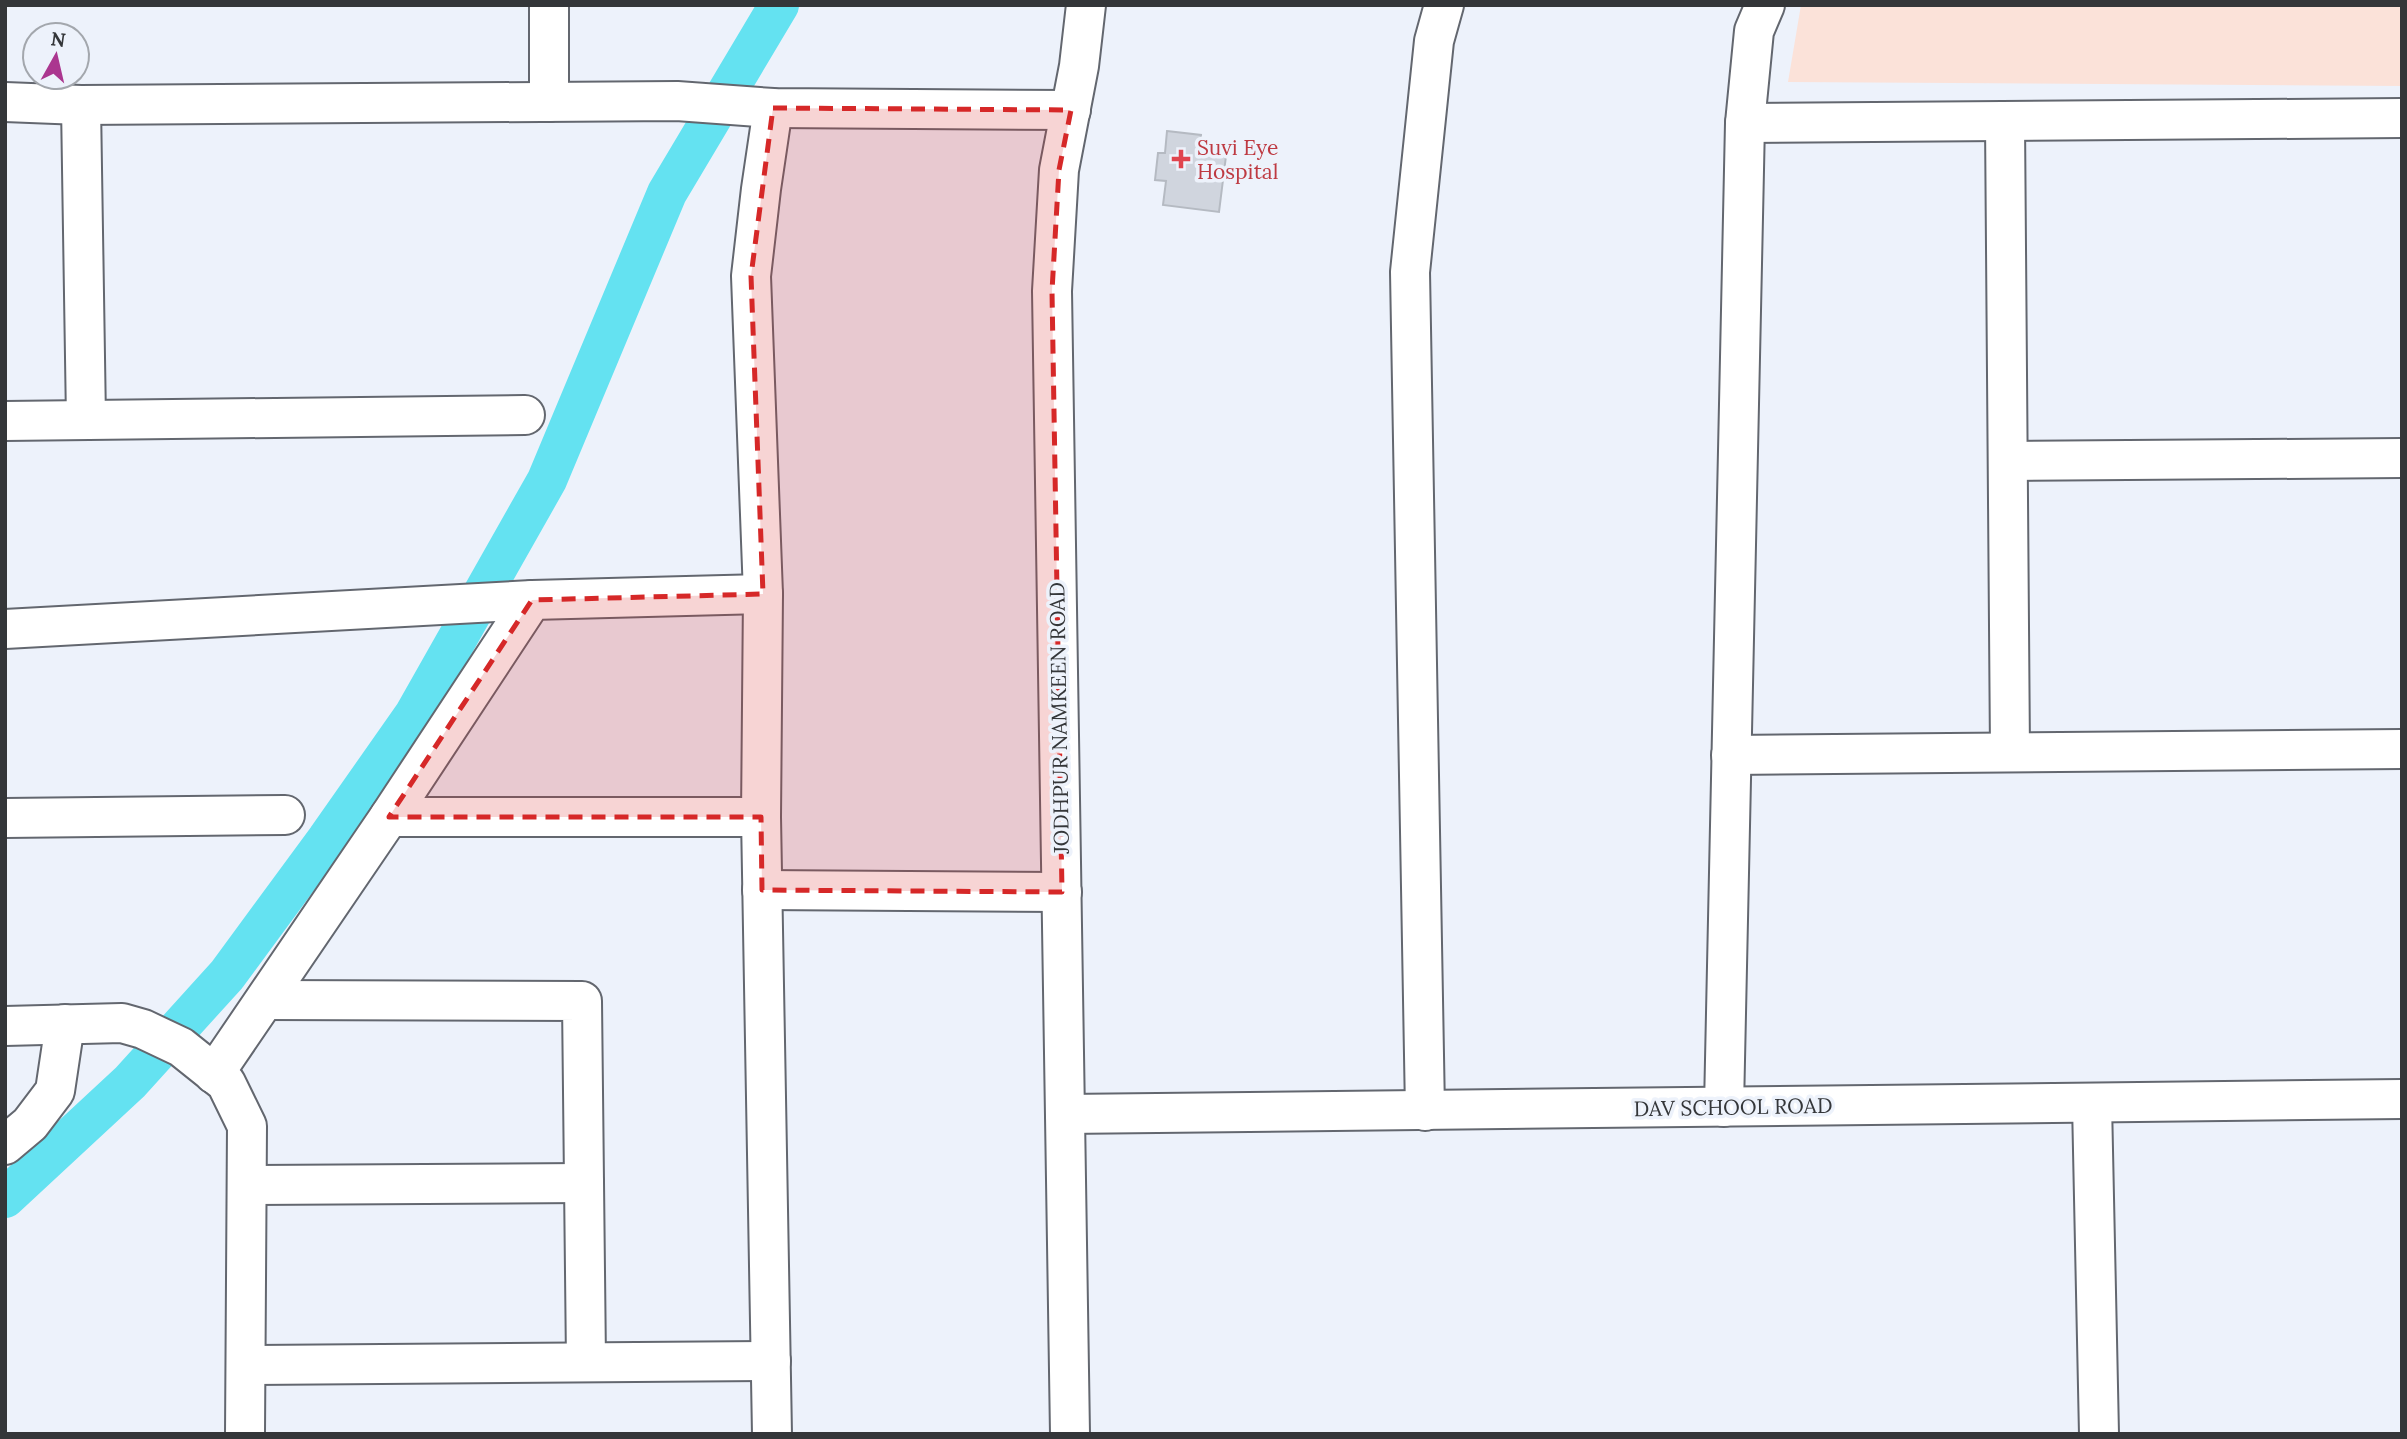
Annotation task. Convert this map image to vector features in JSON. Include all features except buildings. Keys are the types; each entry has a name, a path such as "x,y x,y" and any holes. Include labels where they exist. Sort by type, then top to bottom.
{"street":[{"path":"549,5 549,102"},
{"name":"JODHPUR NAMKEEN ROAD","path":"1070,1434 1052,291 1059,170 1071,110 1086,5"},
{"path":"1425,1111 1410,272 1434,41 1444,5"},
{"path":"1724,1107 1745,123 1754,31 1765,5"},
{"path":"5,102 81,105 677,101 767,108 1071,110"},
{"path":"81,105 86,420"},
{"path":"767,108 751,276 763,594 761,817 772,1434"},
{"path":"1745,123 2402,118"},
{"path":"2005,121 2011,752"},
{"path":"5,421 525,415"},
{"path":"2008,461 2402,458"},
{"path":"5,629 516,601 763,594"},
{"path":"214,1074 389,817 516,601"},
{"path":"1731,755 2402,749"},
{"path":"5,818 285,815"},
{"path":"389,817 761,817"},
{"path":"762,890 1062,892"},
{"path":"265,1000 582,1001 586,1362"},
{"path":"5,1026 122,1023 181,1047 226,1083 247,1126 245,1434"},
{"path":"5,1145 30,1124 55,1091 65,1024"},
{"name":"DAV SCHOOL ROAD","path":"1065,1114 2402,1099"},
{"path":"2092,1102 2099,1434"},
{"path":"247,1185 584,1184"},
{"path":"246,1365 771,1361"}],"highlighted area":[{"path":"773,108 1071,110 1059,170 1052,291 1062,892 762,890 761,817 389,817 532,600 763,594 751,276"}],"shaded area":[{"path":"1801,5 2402,5 2402,86 1788,82"}],"waterway":[{"path":"5,1198 130,1082 227,975 414,715 547,480 667,193 779,5"}],"place":[{"name":"Suvi Eye Hospital","path":"1181,159"}]}
